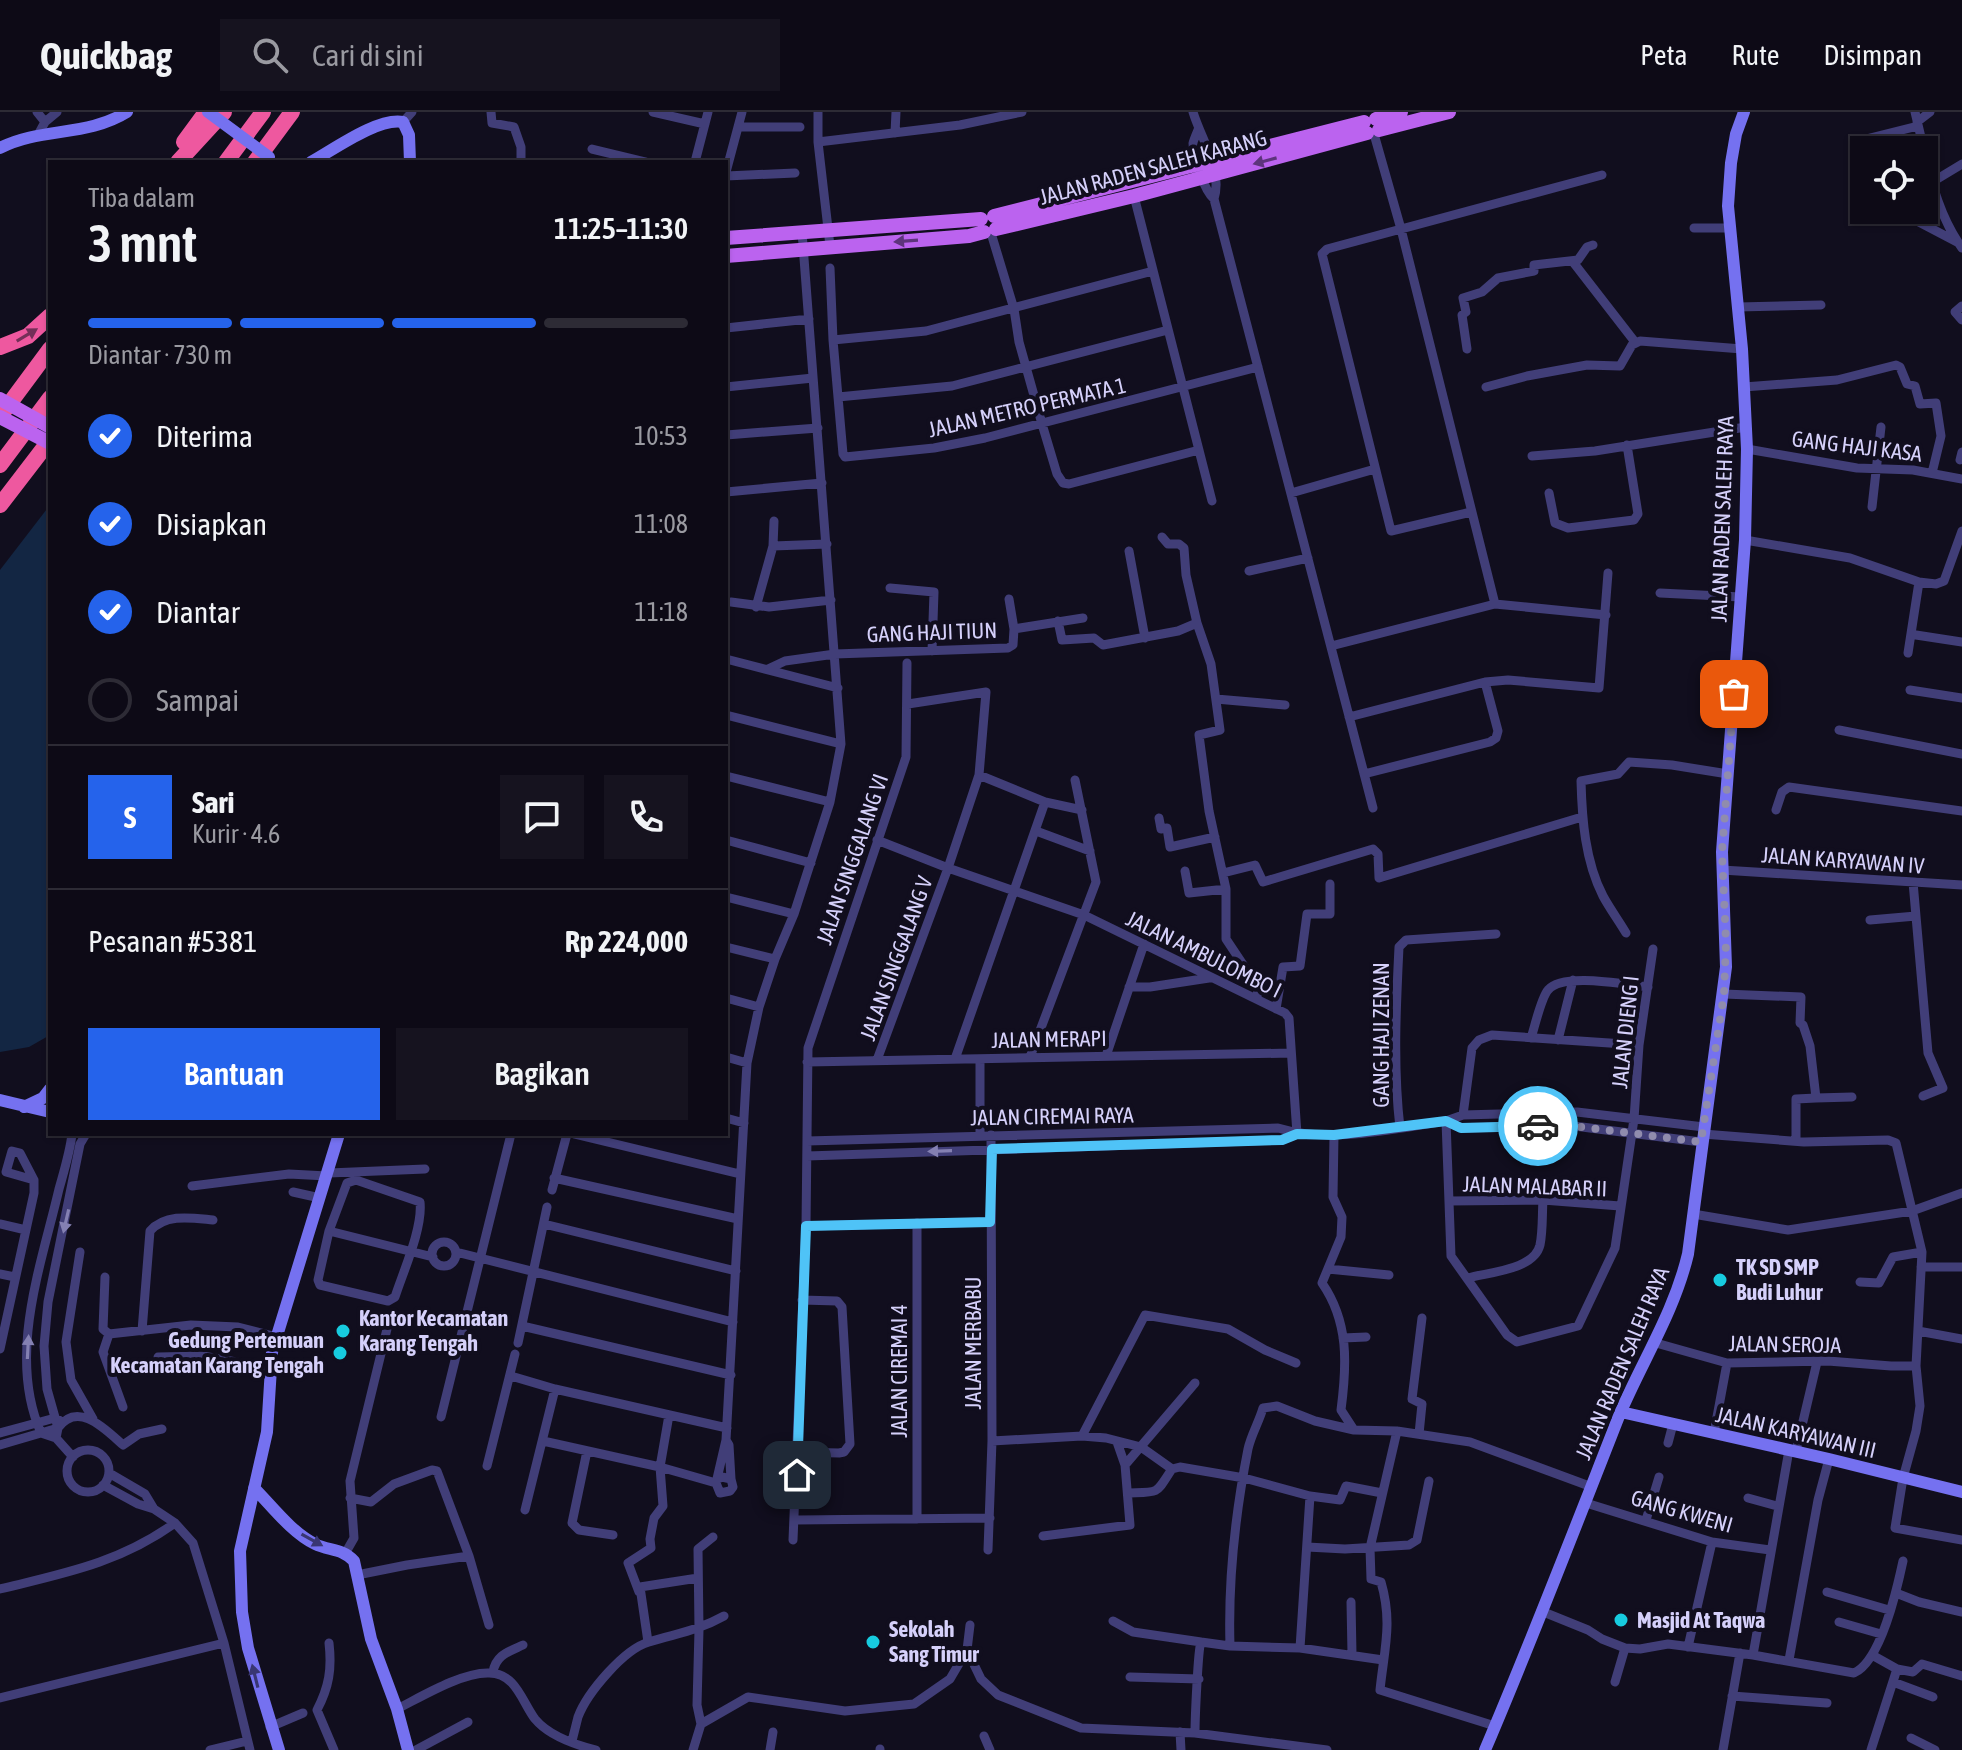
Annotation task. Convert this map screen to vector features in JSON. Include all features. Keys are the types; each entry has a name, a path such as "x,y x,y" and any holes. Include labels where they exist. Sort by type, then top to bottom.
{"highway":[{"path":"170,160 207,112"},
{"path":"180,160 225,112"},
{"path":"190,160 225,112"},
{"path":"227,160 263,112"},
{"path":"267,160 292,112"},
{"path":"0,347 28,336 48,318"},
{"path":"0,417 48,352"},
{"path":"0,465 48,401"},
{"path":"0,506 48,445"},
{"path":"0,506 48,452"}],"main road":[{"name":"JALAN RADEN SALEH KARANG","path":"1371,124 1401,112"},
{"name":"JALAN RADEN SALEH KARANG","path":"728,256 969,236 989,226 1371,124 1449,112"},
{"name":"JALAN RADEN SALEH KARANG","path":"728,238 829,230 989,226 1134,196 1206,169"},
{"path":"0,399 48,426"},
{"path":"0,417 48,441"}],"street":[{"path":"37,112 45,122"},
{"path":"38,135 45,122 57,112"},
{"path":"0,148 38,135 68,133 98,126 127,112"},
{"path":"207,112 267,160"},
{"path":"403,122 412,112"},
{"path":"491,112 492,123 514,127 521,147 521,160"},
{"path":"653,112 705,124"},
{"path":"696,160 708,112"},
{"path":"728,166 742,112"},
{"path":"818,112 818,142 830,246"},
{"path":"895,133 896,112"},
{"path":"818,142 960,125 1022,112"},
{"path":"1193,112 1198,130 1193,142 1218,188 1214,199 1373,808"},
{"name":"JALAN RADEN SALEH RAYA","path":"1485,1750 1621,1412 1656,1343 1681,1284 1693,1214 1724,994 1726,942 1722,870 1745,540 1747,449 1742,349 1728,206 1731,163 1744,112"},
{"path":"1871,136 1917,120 1930,112"},
{"path":"314,160 367,130 394,121 403,122"},
{"path":"403,122 409,135 410,160"},
{"path":"1371,124 1401,229 1495,604"},
{"path":"738,127 800,127"},
{"path":"592,149 638,160"},
{"path":"1938,180 1962,164"},
{"path":"728,174 795,173"},
{"path":"1471,512 1391,531 1322,254 1327,249 1602,175"},
{"path":"1134,196 1212,501"},
{"path":"1938,206 1961,243"},
{"path":"1924,224 1961,243"},
{"path":"989,226 1014,309 1042,424 1057,474 1063,483 1199,450"},
{"path":"1694,228 1730,228"},
{"path":"726,1440 733,1487 727,1494 718,1491 717,1481 726,1440 731,1375 747,1063 759,1007 794,914 830,802 841,744 802,232"},
{"path":"1467,349 1461,323 1462,315 1466,312 1463,298 1482,292 1498,278 1534,271 1534,265 1573,262 1593,245"},
{"path":"1573,262 1635,342 1742,349"},
{"name":"JALAN METRO PERMATA 1","path":"830,268 833,340 845,457 934,448 1042,424 1258,367"},
{"path":"833,340 926,331 1153,271"},
{"path":"1738,307 1821,305"},
{"path":"1962,306 1955,312 1962,320"},
{"path":"728,328 809,319"},
{"path":"838,397 952,386 1168,330"},
{"path":"1486,387 1587,365 1620,366 1635,342"},
{"path":"1744,387 1837,380 1896,365 1902,370 1907,384 1915,386 1920,404 1936,403 1941,436 1932,473"},
{"path":"728,387 813,378"},
{"path":"1532,456 1746,427"},
{"path":"1872,507 1881,427"},
{"path":"728,435 818,428"},
{"path":"1549,493 1555,523 1568,528 1634,520 1638,514 1627,445"},
{"name":"GANG HAJI KASA","path":"1747,449 1857,468 1932,473 1962,479"},
{"path":"1291,493 1375,469"},
{"path":"728,492 822,483"},
{"path":"756,607 773,546 774,521"},
{"path":"1745,540 1850,558 1919,582 1936,584 1944,581 1962,531"},
{"path":"1162,537 1168,544 1179,544 1184,548 1186,575 1197,623 1211,664 1220,730 1199,735 1226,889 1226,939 1258,987 1257,999"},
{"path":"773,546 827,544"},
{"path":"1129,551 1145,638"},
{"path":"1249,571 1308,558"},
{"path":"1349,717 1485,682 1508,680 1599,688 1608,573"},
{"path":"1908,653 1919,582"},
{"path":"890,588 934,592 932,651"},
{"path":"1660,593 1741,597"},
{"path":"1009,599 1014,629 1083,618"},
{"path":"731,602 756,607 831,600"},
{"path":"1331,646 1495,604 1606,615"},
{"path":"1058,621 1062,640 1094,638 1103,645 1178,631 1197,623"},
{"name":"GANG HAJI TIUN","path":"768,669 785,661 835,654 1008,648 1013,645 1014,629"},
{"path":"1916,635 1962,642"},
{"path":"728,659 838,688"},
{"name":"JALAN SINGGALANG VI","path":"793,1540 806,1226 808,1048 906,757 907,663"},
{"path":"1364,774 1496,738 1498,731 1485,682"},
{"path":"1910,690 1962,698"},
{"name":"JALAN SINGGALANG V","path":"877,1060 979,775 986,692 908,704"},
{"path":"1216,699 1285,705"},
{"path":"728,716 841,744"},
{"path":"1839,730 1962,754"},
{"path":"1626,933 1602,895 1588,851 1582,817 1581,781 1618,774 1629,762 1728,774"},
{"path":"979,775 1045,802 1082,810"},
{"path":"728,776 830,802"},
{"path":"1030,1057 1096,882 1075,780"},
{"path":"1776,810 1782,792 1789,787 1962,811"},
{"path":"955,1059 1045,802"},
{"path":"1223,873 1255,865 1263,882 1373,849 1378,854 1379,878 1582,817"},
{"path":"1159,818 1161,829 1167,828 1170,847 1215,837"},
{"path":"1036,831 1090,851"},
{"name":"JALAN AMBULOMBO I","path":"877,840 1084,915 1257,999 1289,1018 1297,1134"},
{"path":"728,841 811,863"},
{"name":"JALAN KARYAWAN IV","path":"1722,870 1962,885"},
{"path":"1185,871 1189,893 1226,889"},
{"path":"1913,882 1928,1053 1943,1088 1923,1096"},
{"path":"1276,1009 1283,967 1300,966 1307,914 1330,914 1330,884"},
{"path":"728,898 794,914"},
{"path":"1870,920 1916,916"},
{"name":"GANG HAJI ZENAN","path":"1400,1128 1395,1038 1399,947 1406,940 1496,934"},
{"path":"1106,1056 1144,944"},
{"path":"728,947 775,959"},
{"name":"JALAN DIENG I","path":"1468,1278 1507,1335 1517,1342 1578,1326 1615,1248 1634,1119 1639,1045 1653,949"},
{"path":"1129,987 1209,978"},
{"path":"1531,1038 1547,991 1573,980 1648,987"},
{"path":"1558,1040 1573,980"},
{"path":"1724,994 1801,997 1800,1023 1810,1046 1816,1098"},
{"path":"728,999 759,1007"},
{"path":"1463,1115 1472,1048 1479,1040 1492,1035 1639,1045"},
{"name":"JALAN MERAPI","path":"807,1062 1291,1053"},
{"path":"728,1058 747,1063"},
{"path":"980,1059 980,1135"},
{"path":"24,1107 43,1098 48,1092"},
{"path":"1796,1141 1796,1099 1852,1097"},
{"path":"0,1100 48,1112"},
{"name":"JALAN CIREMAI RAYA","path":"807,1141 1278,1128 1297,1134 1334,1135 1446,1121 1463,1115 1577,1112 1634,1119 1703,1134"},
{"path":"1554,1126 1556,1113"},
{"path":"728,1119 744,1123"},
{"path":"1446,1121 1451,1256 1468,1278 1527,1262 1536,1255 1540,1245 1543,1200"},
{"name":"JALAN CIREMAI RAYA","path":"1446,1121 1461,1128 1554,1126 1632,1133 1703,1134"},
{"path":"1098,1133 1098,1146"},
{"name":"JALAN CIREMAI RAYA","path":"807,1156 1282,1140 1297,1134"},
{"path":"1703,1134 1796,1141 1893,1141 1904,1171 1922,1252 1916,1366 1920,1406 1895,1528 1962,1540"},
{"name":"JALAN MERBABU","path":"988,1550 992,1441 991,1135"},
{"path":"1334,1135 1333,1197 1342,1217 1342,1227 1341,1237 1322,1283 1335,1302 1343,1338 1347,1368 1341,1410 1354,1430"},
{"path":"39,1428 29,1394 26,1347 33,1300 72,1136"},
{"path":"73,1457 58,1426 47,1389 44,1346 48,1302 80,1144 85,1136"},
{"path":"279,1750 248,1648 239,1581 240,1551 267,1432 270,1368 277,1337 338,1136"},
{"path":"441,1417 511,1136"},
{"path":"552,1190 566,1136"},
{"path":"582,1136 740,1174"},
{"path":"898,1138 898,1153"},
{"path":"192,1186 289,1174 425,1169"},
{"path":"554,1178 738,1219"},
{"path":"0,1349 2,1325 26,1230 34,1180"},
{"path":"356,1180 420,1202 410,1251 395,1297 388,1301 320,1285 318,1280 329,1231 347,1183 356,1180"},
{"path":"59,1190 72,1194"},
{"path":"293,1192 320,1198"},
{"path":"1693,1214 1788,1230 1912,1211 1962,1193"},
{"name":"JALAN MALABAR II","path":"1449,1201 1543,1200 1620,1206"},
{"path":"518,1343 547,1207"},
{"path":"142,1331 150,1231 156,1224 184,1217 213,1220"},
{"path":"806,1226 990,1222"},
{"name":"JALAN CIREMAI 4","path":"917,1223 917,1519"},
{"path":"0,1224 26,1230"},
{"path":"544,1224 736,1271"},
{"path":"329,1231 433,1257 443,1266 455,1259 456,1252"},
{"path":"433,1257 436,1245 449,1243 456,1252 733,1322"},
{"path":"80,1252 66,1342 71,1380 93,1419 123,1445 139,1434 162,1429"},
{"path":"1860,1282 1879,1283 1893,1257 1922,1252"},
{"path":"1921,1267 1962,1267"},
{"path":"1328,1269 1389,1275"},
{"path":"0,1274 15,1277"},
{"path":"105,1277 103,1329 109,1334 191,1325 238,1327 277,1337"},
{"path":"797,1452 839,1453 850,1444 842,1307 837,1301 802,1300"},
{"path":"1082,1436 1145,1315 1228,1329 1296,1363"},
{"path":"1419,1434 1422,1404 1412,1399 1422,1318"},
{"path":"522,1326 731,1375"},
{"path":"346,1552 354,1538 350,1481 387,1329"},
{"path":"1918,1331 1962,1339"},
{"path":"109,1334 103,1352 123,1407"},
{"path":"1343,1338 1366,1337"},
{"name":"JALAN SEROJA","path":"1656,1343 1727,1363 1817,1362 1916,1366"},
{"path":"487,1466 515,1354"},
{"path":"158,1357 203,1356 270,1368"},
{"path":"1753,1655 1777,1506 1817,1362"},
{"path":"1714,1433 1727,1363"},
{"path":"511,1376 727,1428"},
{"path":"1125,1465 1195,1383"},
{"path":"525,1510 555,1389"},
{"path":"1230,1646 1230,1571 1249,1446 1263,1408 1277,1406 1315,1421 1354,1430 1397,1431 1470,1442 1592,1487"},
{"name":"JALAN KARYAWAN III","path":"1621,1412 1962,1492"},
{"path":"648,1642 639,1592 628,1563 651,1548 654,1518 663,1506 660,1467 669,1415"},
{"path":"0,1433 58,1426 77,1417 93,1419"},
{"path":"1668,1443 1673,1424"},
{"path":"0,1445 39,1428 58,1426"},
{"path":"1397,1431 1370,1548 1371,1579 1381,1582 1387,1602 1388,1639 1380,1690 1495,1726"},
{"path":"992,1441 1082,1436 1106,1438 1141,1447 1172,1469"},
{"path":"543,1441 717,1481"},
{"path":"1043,1536 1129,1526 1132,1523 1125,1465 1117,1442"},
{"path":"81,1451 92,1451 101,1455 107,1463 109,1473 96,1491 77,1490 70,1483 68,1465 73,1457 81,1451"},
{"path":"587,1451 572,1523 579,1530 613,1535"},
{"path":"1789,1660 1818,1500 1829,1459"},
{"path":"1130,1493 1161,1489 1172,1469 1180,1467 1340,1500 1346,1486 1382,1493"},
{"path":"350,1498 371,1502 394,1484 437,1471 469,1556 489,1625"},
{"path":"109,1473 145,1494 154,1509"},
{"path":"717,1481 722,1477 731,1479"},
{"path":"1646,1520 1659,1477"},
{"path":"1307,1547 1409,1545 1417,1540 1429,1481"},
{"path":"103,1485 154,1509 175,1523 193,1543 224,1643 249,1745 210,1750"},
{"path":"254,1488 298,1532 315,1544 346,1552 354,1561 371,1639 397,1709 408,1750"},
{"path":"1300,1648 1310,1496"},
{"path":"1748,1498 1777,1506"},
{"name":"GANG KWENI","path":"1586,1503 1712,1542 1770,1550"},
{"path":"796,1520 990,1518"},
{"path":"0,1589 72,1571 132,1550 175,1523"},
{"path":"693,1750 701,1724 697,1705 698,1549 713,1537"},
{"path":"1688,1647 1712,1542"},
{"path":"357,1575 469,1556"},
{"path":"1541,1611 1625,1648 1668,1644 1789,1660 1854,1673 1872,1655 1896,1593 1903,1561"},
{"path":"639,1592 644,1585 698,1578"},
{"path":"1827,1592 1889,1610"},
{"path":"1896,1593 1962,1612"},
{"path":"1351,1602 1352,1654"},
{"path":"578,1746 579,1716 595,1690 631,1650 648,1642 699,1630 724,1616"},
{"path":"1113,1621 1133,1632 1201,1642 1300,1648 1383,1660"},
{"path":"1839,1622 1881,1634"},
{"path":"701,1724 748,1697 845,1711 914,1704 950,1679 967,1650 970,1625"},
{"path":"1195,1733 1198,1648 1201,1642"},
{"path":"0,1698 224,1643"},
{"path":"329,1643 332,1667 328,1689 317,1710 334,1750"},
{"path":"493,1672 494,1663 502,1654 523,1645"},
{"path":"1615,1682 1625,1648"},
{"path":"967,1650 981,1679 998,1695 1081,1728 1195,1733 1327,1750"},
{"path":"1723,1750 1740,1653"},
{"path":"1872,1655 1897,1669 1913,1672 1922,1664 1962,1676"},
{"path":"1871,1750 1897,1669"},
{"path":"397,1709 463,1679 493,1672 509,1680 521,1693 536,1720 554,1735 596,1750"},
{"path":"1130,1677 1199,1679"},
{"path":"1893,1682 1933,1697"},
{"path":"1732,1696 1827,1703"},
{"path":"270,1727 303,1713"},
{"path":"416,1750 468,1722"},
{"path":"770,1750 773,1732"},
{"path":"1180,1732 1181,1750"},
{"path":"984,1736 990,1750"},
{"path":"1911,1738 1935,1750"}],"water":[{"path":"48,508 48,1036 29,1047 0,1052 0,570"}],"way so far":[{"path":"1538,1126 1574,1126 1701,1142 1726,967 1722,852 1734,694"}],"place":[{"name":"TK SD SMP Budi Luhur","path":"1720,1280"},
{"name":"Kantor Kecamatan Karang Tengah","path":"343,1331"},
{"name":"Gedung Pertemuan Kecamatan Karang Tengah","path":"340,1353"},
{"name":"Masjid At Taqwa","path":"1621,1620"},
{"name":"Sekolah Sang Timur","path":"873,1642"}],"route":[{"path":"797,1475 806,1226 990,1222 992,1149 1282,1140 1297,1134 1334,1135 1446,1121 1461,1128 1538,1126"}]}
